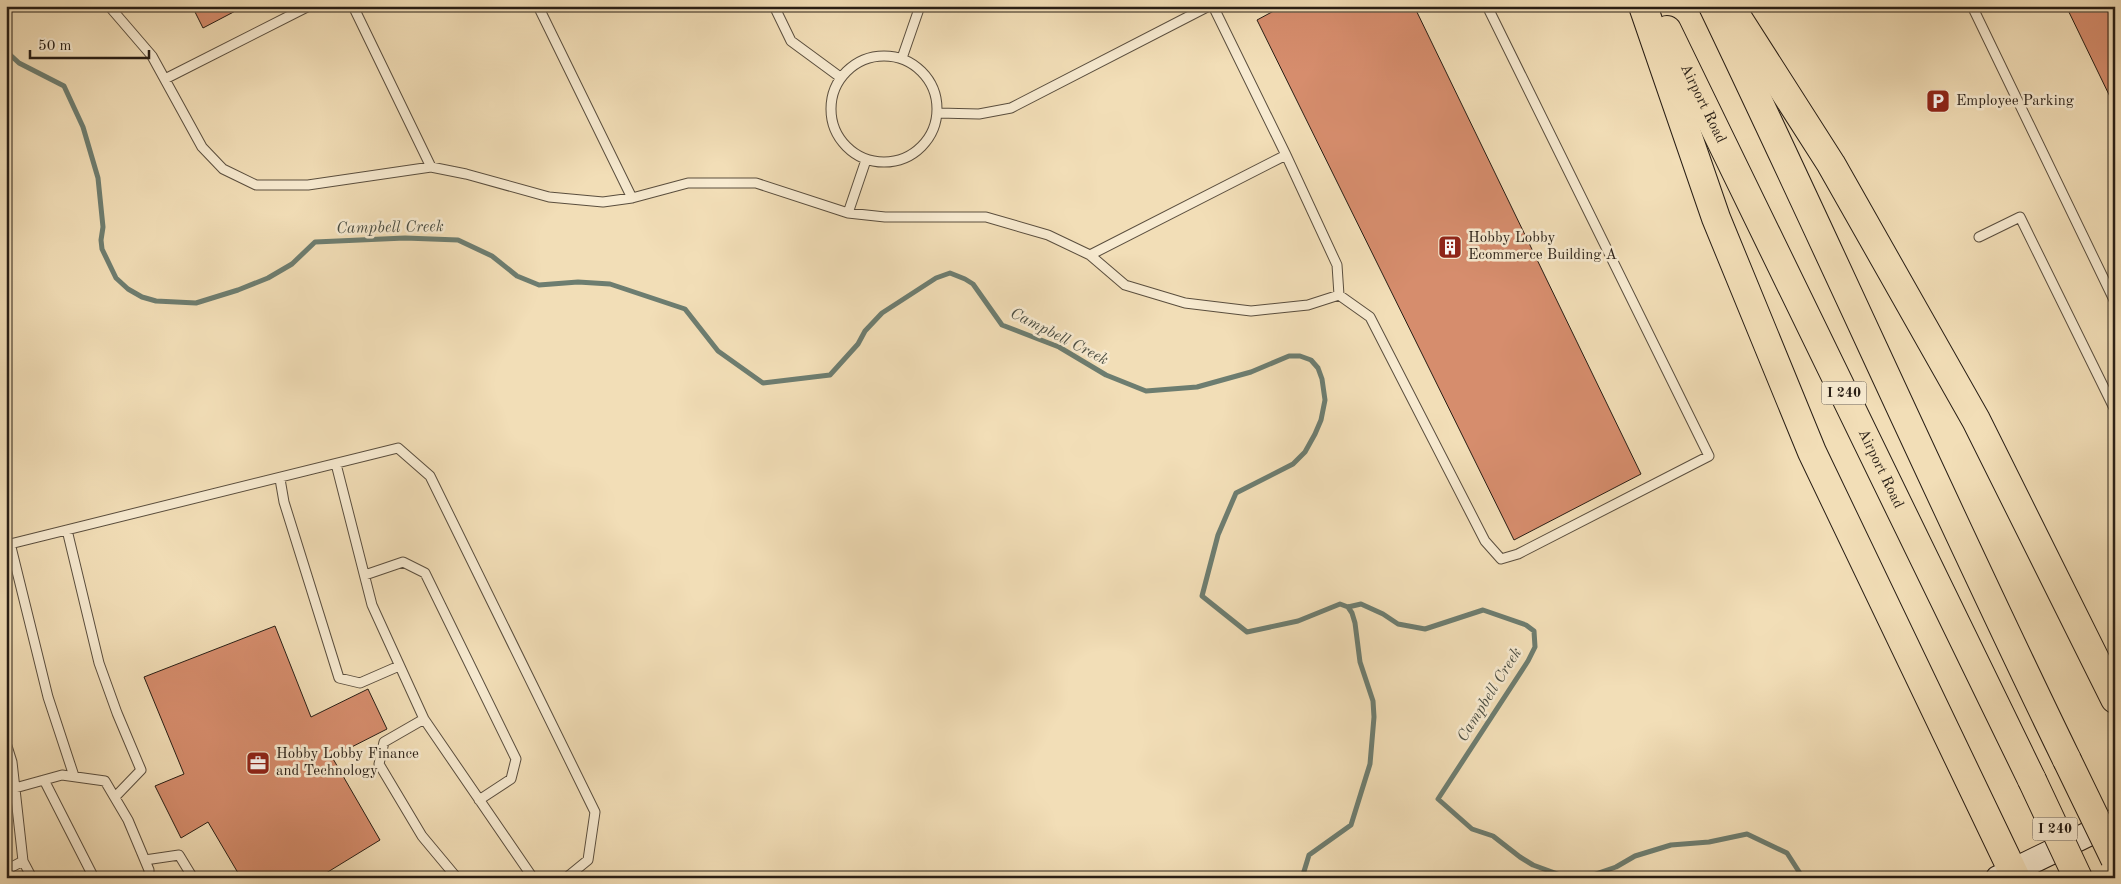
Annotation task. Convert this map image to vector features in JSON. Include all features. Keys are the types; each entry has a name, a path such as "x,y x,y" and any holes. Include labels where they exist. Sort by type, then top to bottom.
{"highway":[{"path":"1644,6 1716,218 1812,452 2009,875"},
{"name":"Airport Road","path":"1655,6 2078,878"},
{"name":"I 240","path":"1712,6 1797,182 1996,615 2115,859"},
{"path":"1730,6 1831,164 1976,420 2115,698"}],"main road":[{"path":"2009,875 2115,821"}],"lane":[{"path":"110,6 152,56 202,147 223,169 256,185 308,185 431,167 466,174 549,197 602,202 632,198 688,183 756,183 848,213 885,217 986,217 1048,235 1090,254 1125,285 1185,304 1251,311 1308,305 1339,295"},
{"path":"165,79 309,6"},
{"path":"353,6 431,167"},
{"path":"538,6 632,198"},
{"path":"774,6 791,41 840,77"},
{"path":"902,58 920,6"},
{"path":"938,113 979,114 1011,108 1211,6 1286,155 1338,265 1339,295"},
{"path":"1339,295 1370,317 1485,541 1501,559 1518,554 1709,456 1488,6"},
{"path":"1972,6 2115,302"},
{"path":"870,57 902,58 914,64 928,80 937,99 938,113 935,127 929,139 920,150 907,158 894,162 880,163 866,160 851,151 839,138 832,122 831,105 840,77 856,64 870,57"},
{"path":"1090,254 1286,155"},
{"path":"848,213 866,160"},
{"path":"1979,236 2020,217 2115,410"},
{"path":"74,776 48,697 8,544 280,479 398,448 430,476 596,812 588,860 566,878"},
{"path":"336,464 372,605 398,666 424,719 533,878"},
{"path":"280,479 284,502 339,678 360,684 398,666"},
{"path":"68,530 99,662 117,713 141,770 115,797"},
{"path":"365,575 403,562 425,574 516,759 512,779 480,800"},
{"path":"424,719 384,742 379,764 422,836 457,878"},
{"path":"6,744 12,762 23,861 32,878"},
{"path":"15,788 62,774 105,781 128,820 149,870 148,878"},
{"path":"44,780 94,878"},
{"path":"145,860 179,855 193,878"},
{"path":"6,870 23,861"}],"building":[{"path":"192,6 245,6 203,28"},
{"name":"Hobby Lobby Ecommerce Building A","path":"1283,6 1414,6 1641,474 1514,540 1257,20"},
{"path":"2066,6 2115,6 2115,107"},
{"name":"Hobby Lobby Finance and Technology","path":"275,626 311,717 368,689 387,729 332,757 380,840 318,878 241,878 208,822 181,838 155,786 184,774 144,677"}],"waterway":[{"name":"Campbell Creek","path":"6,51 19,63 64,86 83,127 98,178 103,227 102,249 116,278 128,289 142,297 156,301 196,303 238,290 268,278 292,264 315,242 405,238 458,240 492,256 517,276 539,285 578,282 610,284 685,309 718,351 763,383 830,375 858,344 865,331 882,313 936,278 950,273 973,284 1002,325 1059,347 1106,375 1146,391 1197,387 1251,372 1289,356 1300,356 1311,360 1318,368 1322,379 1325,400 1321,420 1315,434 1305,452 1293,464 1236,493 1218,535 1202,596 1247,632 1298,621 1340,604 1348,607 1361,604 1383,614 1398,624 1425,629 1483,610 1526,625 1534,631 1535,647 1528,661 1438,799 1472,829 1493,836 1533,865 1563,876 1581,878"},
{"path":"1302,878 1309,855 1351,825 1370,764 1374,717 1373,701 1360,662 1355,623 1348,607"},
{"name":"Campbell Creek","path":"1584,878 1616,867 1635,856 1671,845 1709,842 1747,834 1787,853 1803,878"}],"place":[{"name":"Employee Parking","path":"1938,101"},
{"name":"Hobby Lobby Ecommerce Building A","path":"1450,247"},
{"name":"Hobby Lobby Finance and Technology","path":"258,763"}]}
